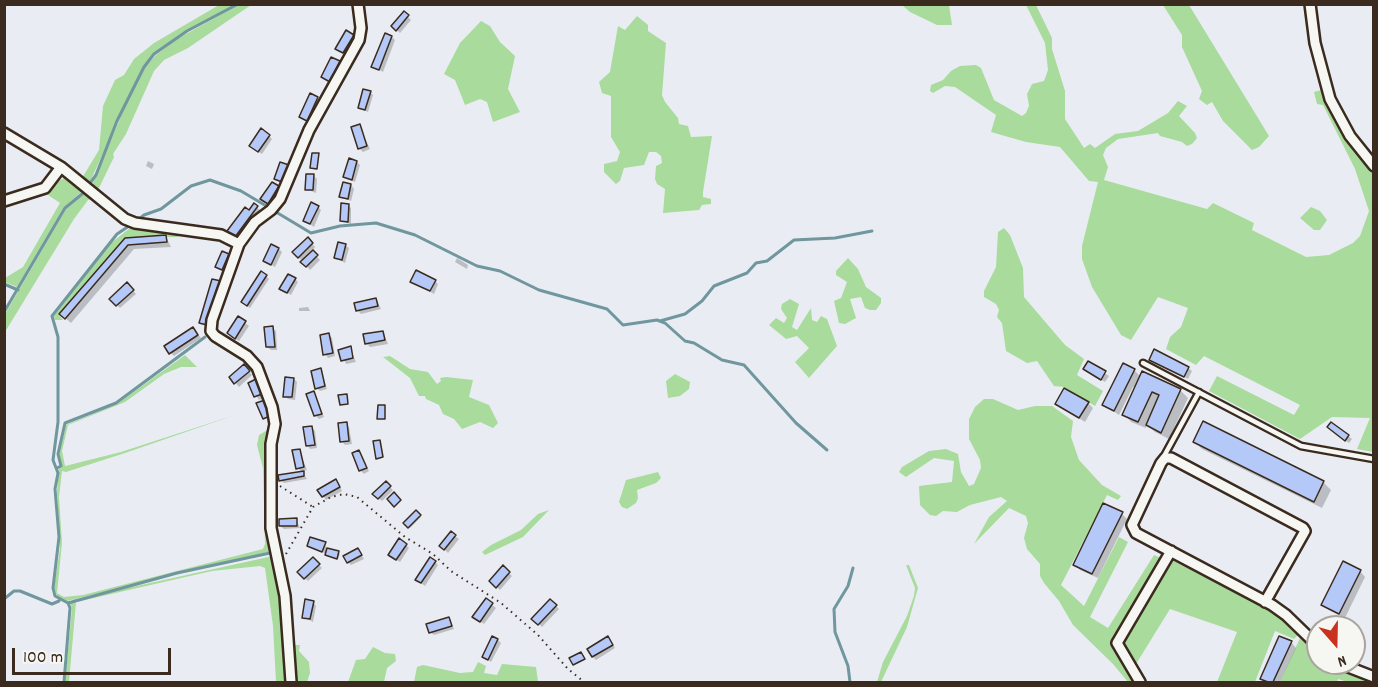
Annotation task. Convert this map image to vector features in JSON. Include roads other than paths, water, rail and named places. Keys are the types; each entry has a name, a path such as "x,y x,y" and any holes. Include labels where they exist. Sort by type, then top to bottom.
{"street":[{"path":"291,682 289,632 280,568 271,528 273,474 271,444 275,424 272,407 256,367 247,356 211,331 212,320 239,244 255,222 271,210 280,199 309,130 359,40 362,28 358,4"},
{"path":"1310,4 1315,43 1330,99 1350,136 1374,166"},
{"path":"4,133 61,167 89,187 115,212 135,223 221,235 239,244"},
{"path":"4,201 45,188 61,167"},
{"path":"1265,602 1305,531 1303,528 1171,458 1161,463 1132,525 1136,533 1265,602 1286,615 1306,634"},
{"path":"1140,682 1117,643 1171,551"}],"lane":[{"path":"1143,363 1301,446 1374,459"},
{"path":"1161,463 1199,392"}],"waterway":[{"path":"4,312 65,208 82,194 96,175 117,121 144,67 154,54 187,31 238,4"},
{"path":"138,220 144,215 161,209 191,186 210,180 241,191 268,207"},
{"path":"276,212 311,233 340,226 376,223 415,235 477,266 500,271 539,290 607,309 623,325 657,320 665,323 685,341 694,343 722,360 744,365 796,423 827,450"},
{"path":"64,682 70,608 68,603 55,596 53,588 59,537 55,489 58,473 53,460 58,422 58,337 52,316 117,234 132,224"},
{"path":"660,321 685,314 702,301 714,286 747,273 756,263 767,261 794,240 835,238 872,231"},
{"path":"4,284 18,290"},
{"path":"57,468 61,466 58,454 65,423 116,403 205,337"},
{"path":"68,603 177,573 270,553"},
{"path":"850,682 848,666 835,632 834,609 848,586 853,568"},
{"path":"4,599 14,591 20,591 52,604 59,601"}]}
